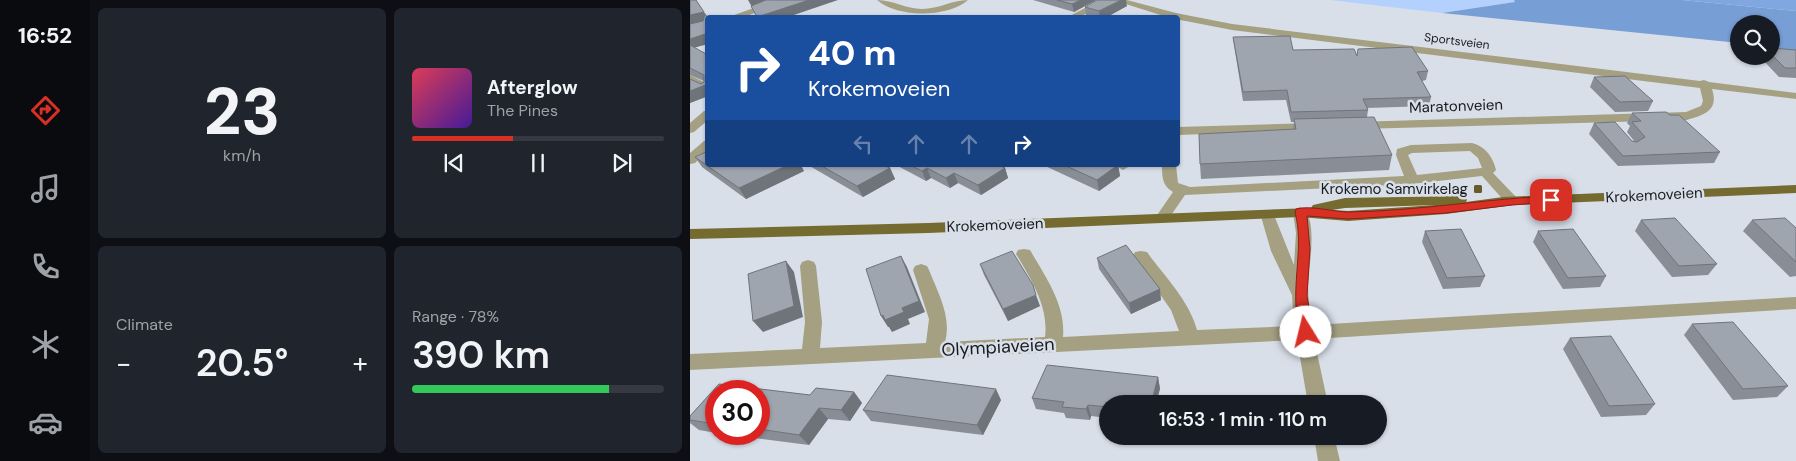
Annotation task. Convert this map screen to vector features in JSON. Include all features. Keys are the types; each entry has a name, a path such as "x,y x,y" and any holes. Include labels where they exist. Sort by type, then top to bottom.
{"main road":[{"name":"Krokemoveien","path":"690,234 918,228 1300,212 1348,216 1446,209 1512,201 1796,189"}],"street":[{"path":"735,6 763,0"},
{"path":"739,15 785,0"},
{"path":"881,0 916,13 934,12 964,0"},
{"path":"1076,15 1107,0"},
{"name":"Sportsveien","path":"1117,0 1167,15"},
{"name":"Sportsveien","path":"1180,18 1232,27 1704,83 1796,96"},
{"path":"690,78 705,87"},
{"name":"Maratonveien","path":"1344,126 1673,116 1698,113 1706,108 1710,102 1710,96 1704,83"},
{"path":"690,129 705,116"},
{"path":"1673,116 1685,128"},
{"path":"1605,118 1616,130"},
{"path":"1180,131 1324,126"},
{"path":"690,138 705,138"},
{"path":"690,160 705,147"},
{"path":"1169,167 1170,183 1173,187 1181,190 1412,180 1485,172 1489,170 1489,165 1480,151 1472,147 1411,148 1402,152 1402,155 1412,180"},
{"path":"1485,172 1512,201"},
{"path":"1162,218 1181,190"},
{"path":"1300,212 1303,223 1304,249 1300,296 1316,395"},
{"path":"1267,213 1279,251 1300,296"},
{"path":"1024,254 1049,300 1056,331 1053,344"},
{"path":"1140,256 1184,316 1188,328 1188,338"},
{"path":"808,266 814,317 814,340 808,356"},
{"path":"921,270 940,326 938,339 933,350"},
{"name":"Olympiaveien","path":"690,362 1306,332 1796,303"},
{"path":"1326,445 1329,461"}],"shaded area":[{"path":"1330,0 1515,0 1516,2 1442,13"},
{"path":"1514,0 1682,0 1796,11 1796,55 1780,51 1780,15 1730,15 1730,42 1442,13 1515,2"},
{"path":"1682,0 1796,0 1796,11"}],"building":[{"path":"690,0 696,0 704,12 690,15"},
{"path":"766,0 809,0 763,15 756,15 751,6"},
{"path":"1057,0 1081,0 1072,4"},
{"path":"1097,0 1121,0 1099,11 1085,7"},
{"path":"705,14 705,34 690,39 690,24 703,21"},
{"path":"1290,36 1293,50 1354,49 1357,56 1358,49 1412,47 1428,71 1417,72 1431,97 1363,99 1368,110 1291,112 1287,90 1243,92 1233,37"},
{"path":"690,45 705,53 705,85 690,91 690,79 701,84 704,82 704,75 690,68"},
{"path":"1780,49 1796,50 1796,68 1785,68 1780,63"},
{"path":"1625,76 1653,101 1620,102 1594,77"},
{"path":"1666,112 1670,115 1679,115 1720,152 1623,156 1594,123 1615,122 1632,141 1637,142 1645,137 1632,122 1641,121 1632,113"},
{"path":"1374,117 1392,155 1200,164 1199,134 1296,129 1294,119"},
{"path":"705,152 705,164 695,157"},
{"path":"709,167 784,167 739,188"},
{"path":"824,167 890,168 857,186"},
{"path":"914,167 1005,168 978,185 954,173 946,178 927,168 922,171"},
{"path":"1068,167 1115,167 1097,180"},
{"path":"1675,218 1717,264 1679,266 1641,220"},
{"path":"1785,218 1796,228 1796,262 1752,220"},
{"path":"1461,229 1485,276 1447,278 1425,231"},
{"path":"1573,229 1606,276 1568,278 1538,231"},
{"path":"1126,245 1160,289 1129,303 1097,258"},
{"path":"1012,251 1033,285 1036,295 1003,309 980,264"},
{"path":"901,256 919,301 902,308 904,312 885,320 883,315 881,316 866,269"},
{"path":"786,261 794,306 753,321 748,274"},
{"path":"1733,322 1788,386 1743,389 1692,324"},
{"path":"1611,336 1655,404 1609,406 1570,338"},
{"path":"1047,365 1158,377 1153,395 1099,395 1099,406 1088,405 1086,409 1062,407 1064,402 1032,398"},
{"path":"887,375 996,389 977,425 863,410"},
{"path":"816,388 854,392 841,410 819,408 799,435 770,431 770,390 810,395"},
{"path":"705,399 705,422 690,420 690,416"}],"place":[{"name":"Krokemo Samvirkelag","path":"1478,189"}],"route":[{"path":"1306,332 1300,296 1304,249 1303,223 1300,212 1348,216 1446,209 1512,201 1551,200"}]}
